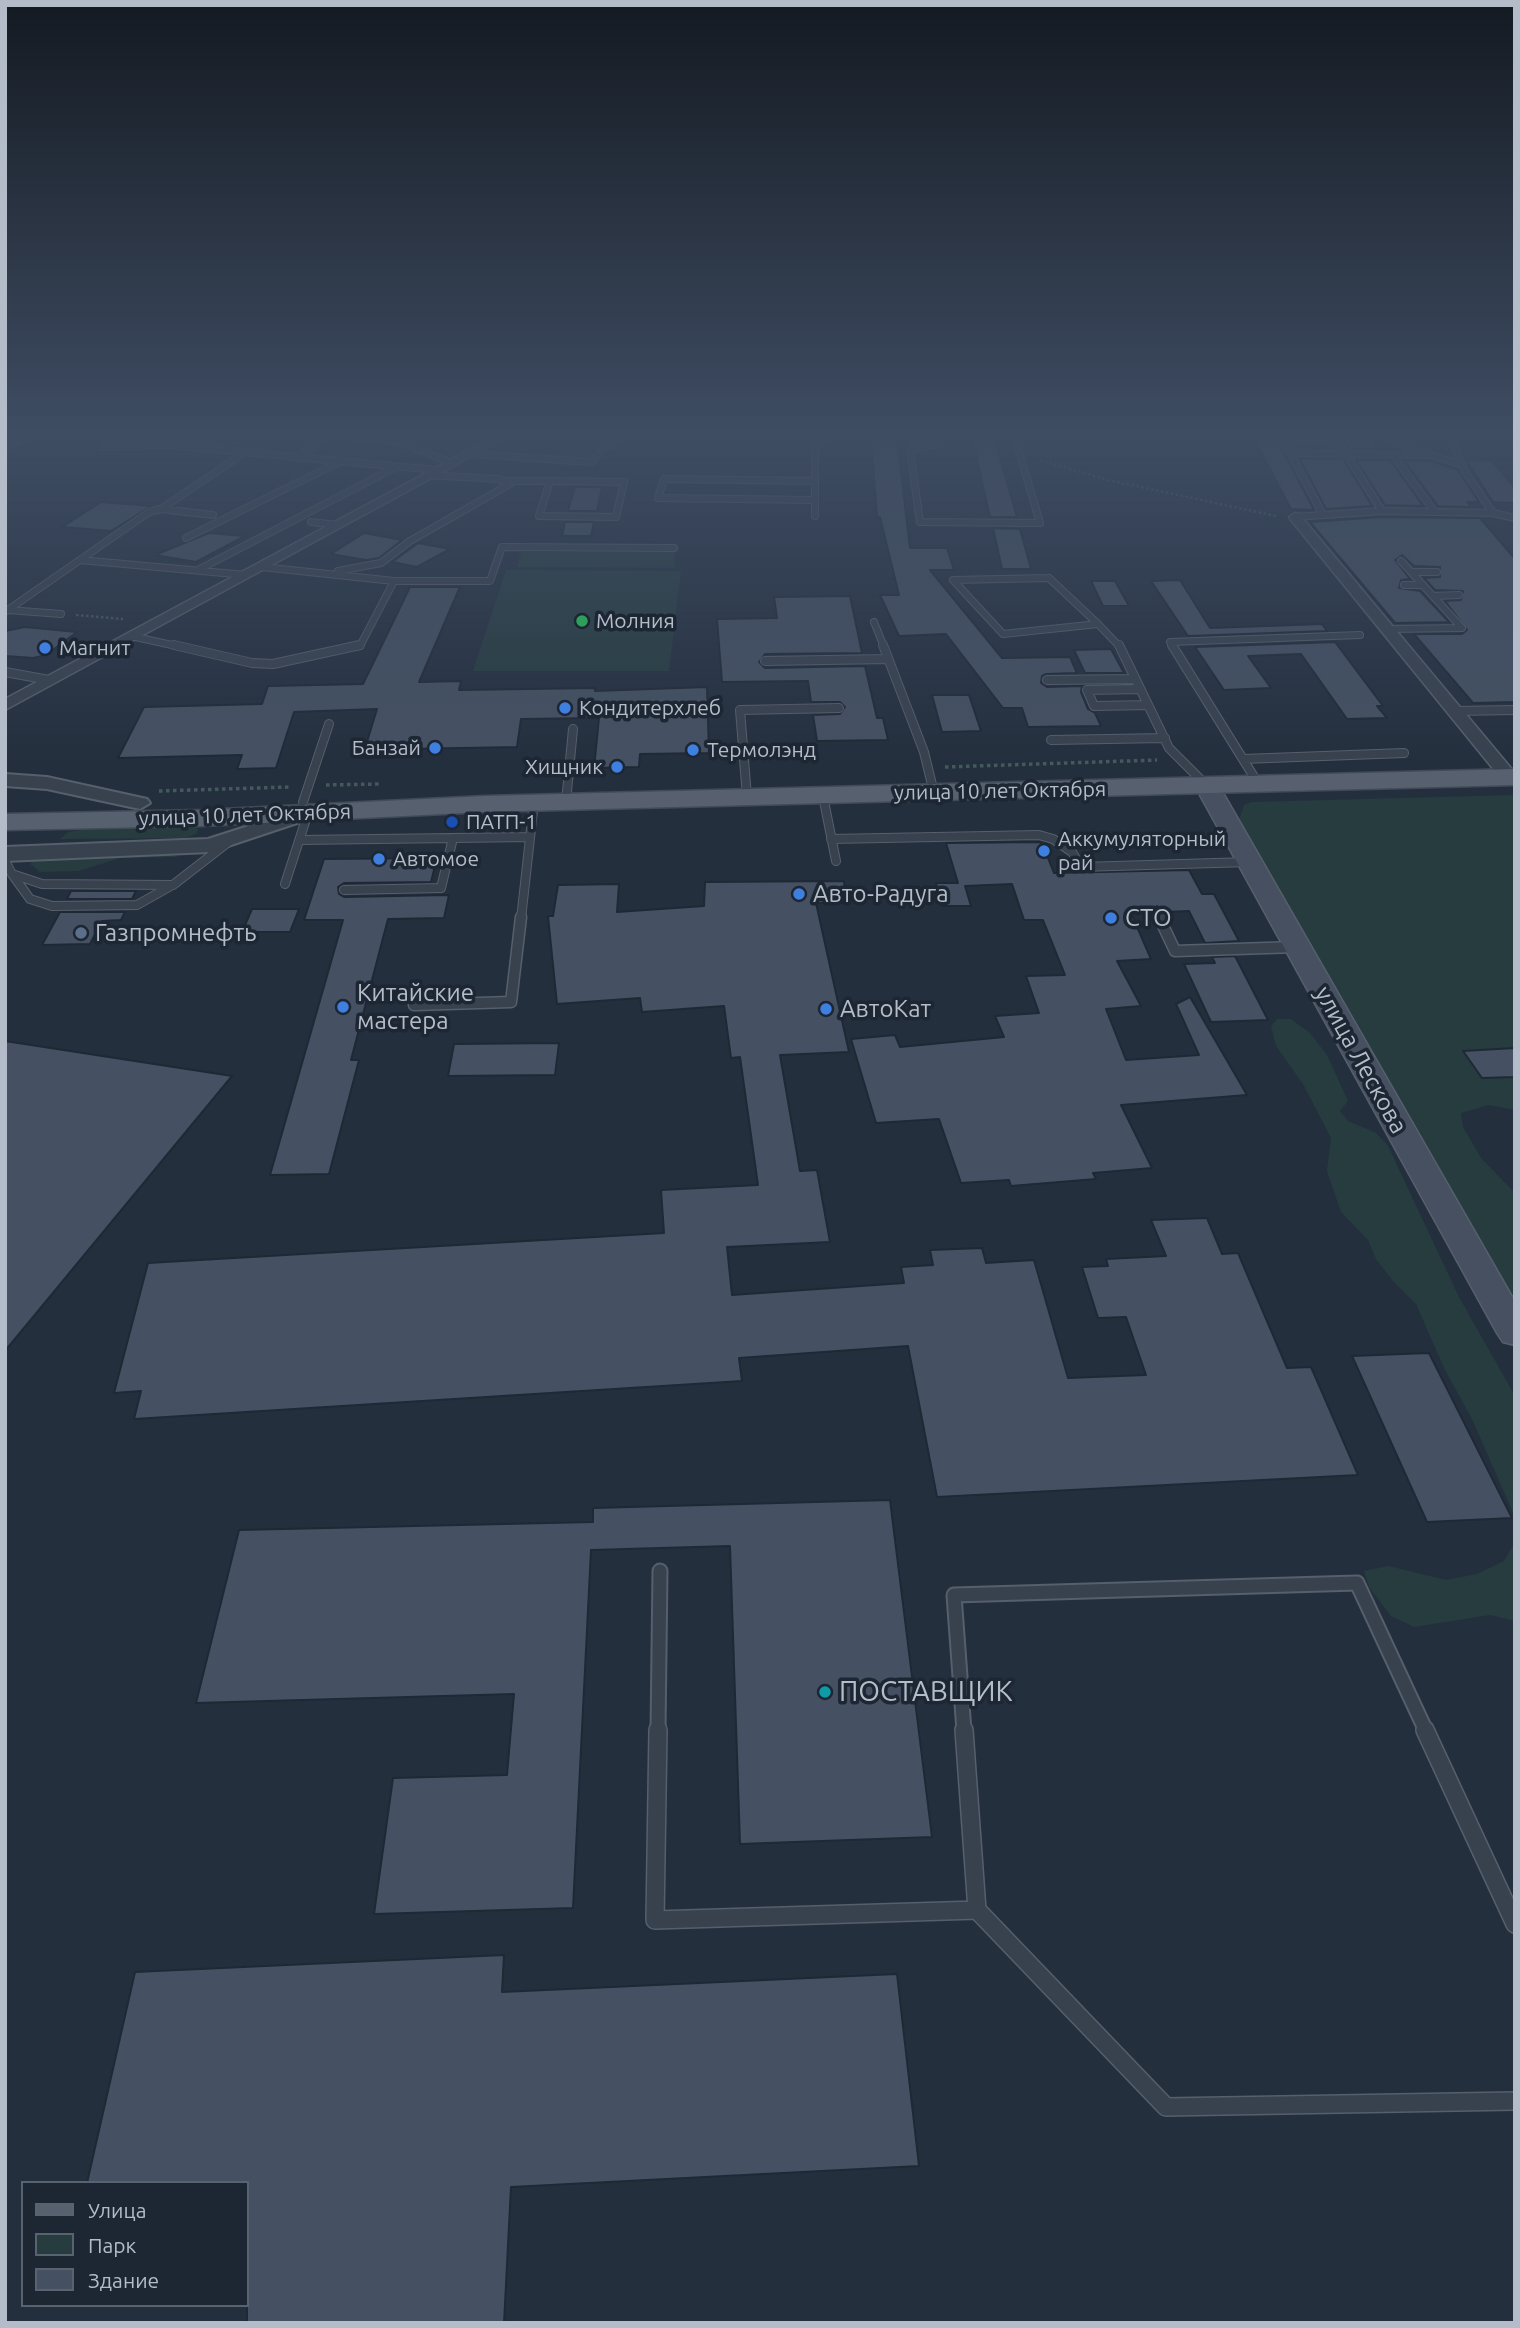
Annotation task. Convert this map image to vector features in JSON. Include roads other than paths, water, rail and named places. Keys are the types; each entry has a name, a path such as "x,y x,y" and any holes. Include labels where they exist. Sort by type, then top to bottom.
{"main road":[{"name":"улица 10 лет Октября","path":"5,806 147,797 485,804 1512,777"},
{"name":"улица Лескова","path":"1207,786 1515,1333"},
{"name":"улица 10 лет Октября","path":"5,825 307,800"}],"street":[{"path":"5,705 298,547"},
{"path":"1322,547 1358,586 1387,629 1454,711 1512,777"},
{"path":"5,780 147,797"},
{"path":"5,780 17,787 16,792 5,800"},
{"path":"5,825 16,837 7,859 185,847 231,840 307,800"}],"lane":[{"path":"7,611 99,547"},
{"path":"198,570 242,547"},
{"path":"325,573 381,563 403,547"},
{"path":"262,567 394,581 490,581 502,547 674,548"},
{"path":"80,560 246,575"},
{"path":"1387,629 1462,628 1401,561"},
{"path":"1412,572 1437,572"},
{"path":"1098,624 1003,634 953,580 1049,578 1098,624 1119,645 1169,748 1207,786"},
{"path":"131,636 252,663 272,664 360,646 394,581"},
{"path":"1404,585 1423,585"},
{"path":"1433,596 1459,595"},
{"path":"7,611 61,614"},
{"path":"874,622 924,752 934,793"},
{"path":"1259,785 1170,642 1360,635"},
{"path":"765,661 888,659"},
{"path":"5,672 49,680"},
{"path":"1047,680 1135,679"},
{"path":"1140,689 1087,690 1094,706 1148,705"},
{"path":"747,797 740,710 839,708"},
{"path":"1454,711 1515,710"},
{"path":"285,884 300,839 307,800 329,724"},
{"path":"566,802 573,729"},
{"path":"1051,740 1165,738"},
{"path":"1242,759 1405,753"},
{"path":"823,796 836,861"},
{"path":"414,1005 511,1002 534,803"},
{"path":"831,839 1039,835 1053,839 1072,852 1081,867 1250,862"},
{"path":"300,839 530,836"},
{"path":"344,890 441,888 453,838"},
{"path":"7,859 30,899 52,906 137,905 173,885 231,840"},
{"path":"7,859 62,886 173,885"},
{"path":"1157,913 1175,951 1297,947"},
{"path":"660,1571 655,1920 977,1910"},
{"path":"1515,1924 1357,1583 954,1595 977,1910 1166,2108 1515,2101"}],"place":[{"name":"Молния","path":"582,621"},
{"name":"Магнит","path":"45,648"},
{"name":"Кондитерхлеб","path":"565,708"},
{"name":"Банзай","path":"435,748"},
{"name":"Термолэнд","path":"693,750"},
{"name":"Хищник","path":"617,767"},
{"name":"ПАТП-1","path":"452,822"},
{"name":"Аккумуляторный рай","path":"1044,851"},
{"name":"Автомое","path":"379,859"},
{"name":"Авто-Радуга","path":"799,894"},
{"name":"СТО","path":"1111,918"},
{"name":"Газпромнефть","path":"81,933"},
{"name":"Китайские мастера","path":"343,1007"},
{"name":"АвтоКат","path":"826,1009"},
{"name":"ПОСТАВЩИК","path":"825,1692"}]}
